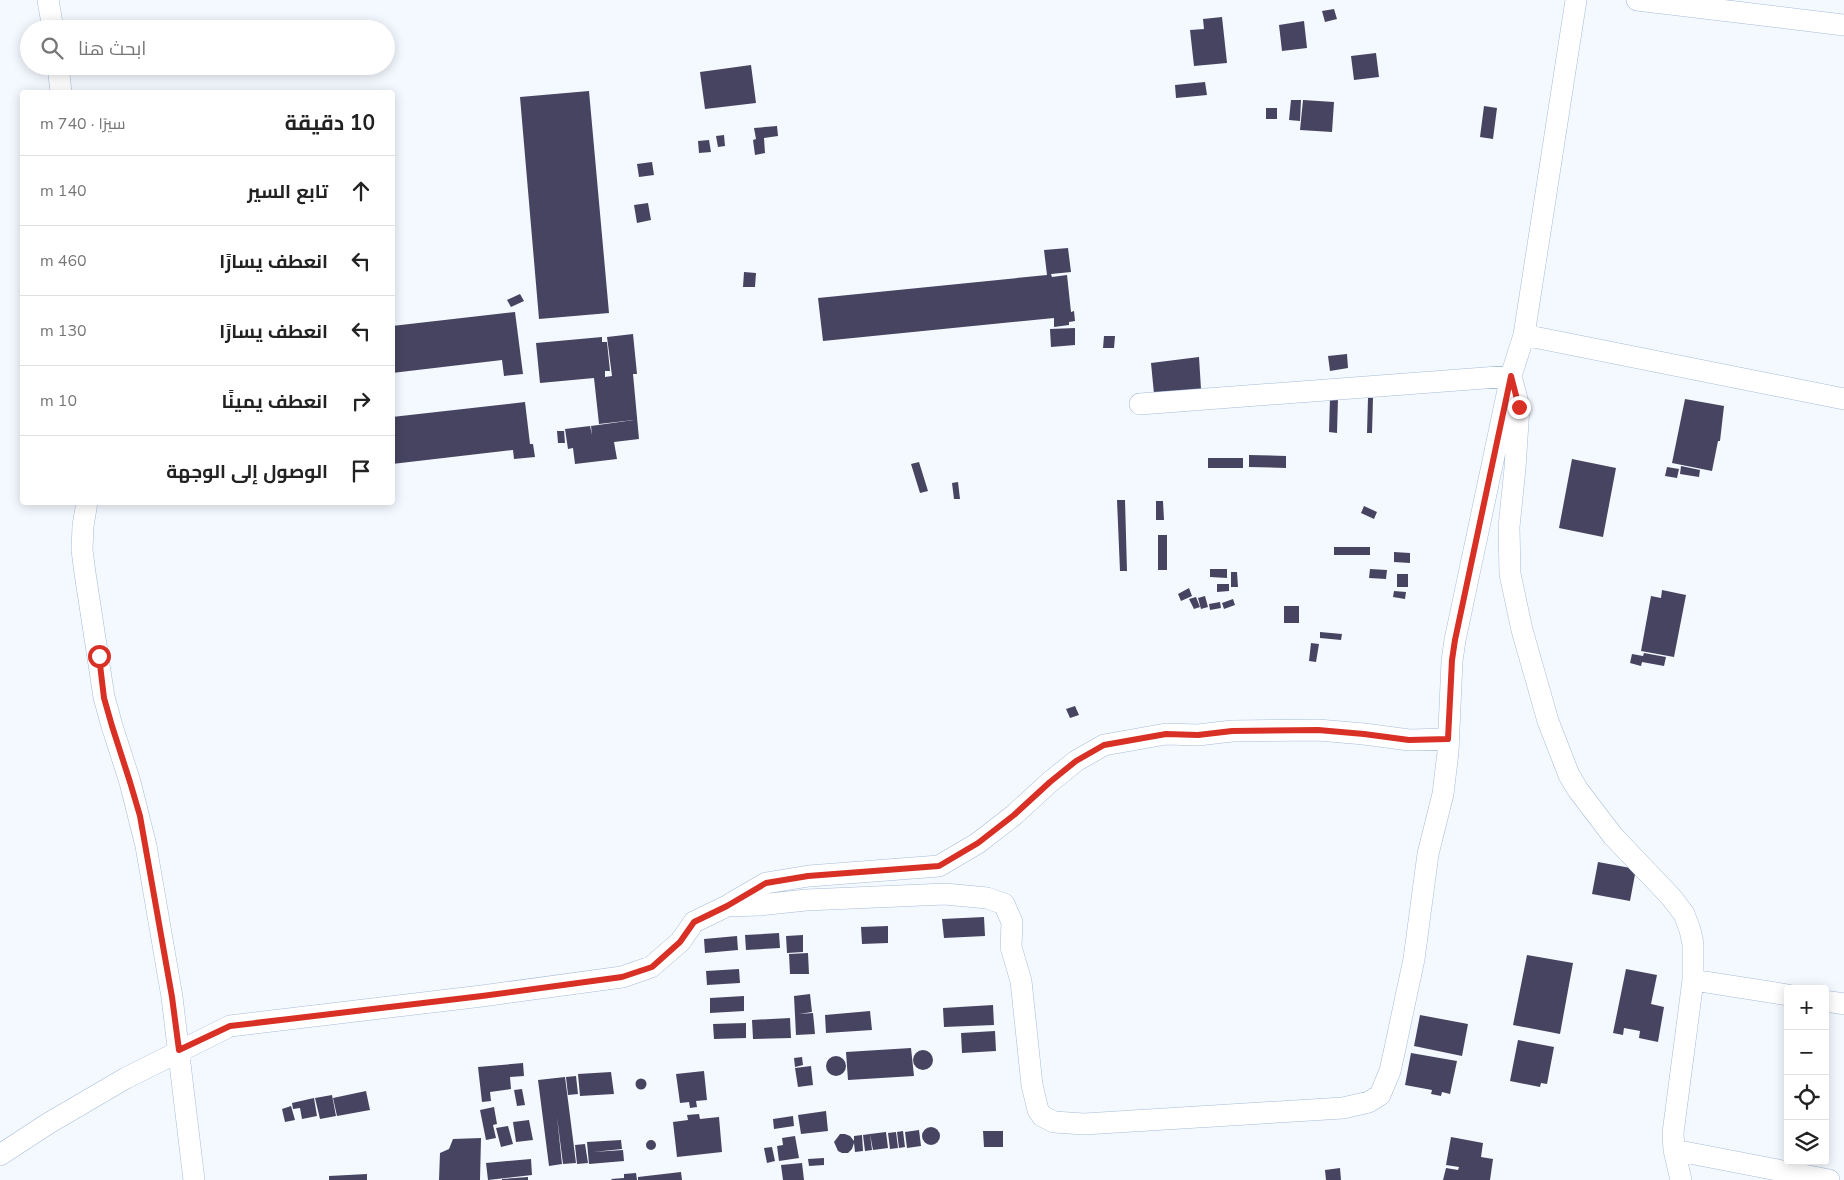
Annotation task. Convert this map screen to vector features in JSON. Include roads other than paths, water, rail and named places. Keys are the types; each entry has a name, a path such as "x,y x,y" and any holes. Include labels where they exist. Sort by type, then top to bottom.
{"street":[{"path":"48,0 51,20"},
{"path":"727,906 945,894 988,898 1004,904 1012,922 1011,947 1021,981 1032,1085 1038,1110 1042,1116 1054,1122 1084,1124 1343,1108 1369,1102 1380,1095 1390,1071 1414,959 1428,854 1443,794 1455,640 1511,376 1524,335 1576,0"},
{"path":"1637,0 1844,25"},
{"path":"59,75 61,90"},
{"path":"1524,335 1844,399"},
{"path":"1140,404 1511,376"},
{"path":"1511,376 1519,407 1515,468 1508,527 1509,550 1514,590 1530,661 1559,751 1569,775 1613,836 1684,914 1693,944 1693,980 1673,1133 1674,1150 1681,1180"},
{"path":"86,505 82,550 104,698 140,816 172,997 194,1180"},
{"path":"0,1155 49,1123 126,1078 230,1026 622,977 652,967 680,942 694,922 727,906 766,883 808,876 939,866 978,843 1014,815 1070,766 1104,745 1166,734 1198,735 1232,731 1318,730 1409,740 1448,739"},
{"path":"1693,980 1784,994"},
{"path":"1829,1002 1844,1004"},
{"path":"1674,1150 1829,1180"}]}
